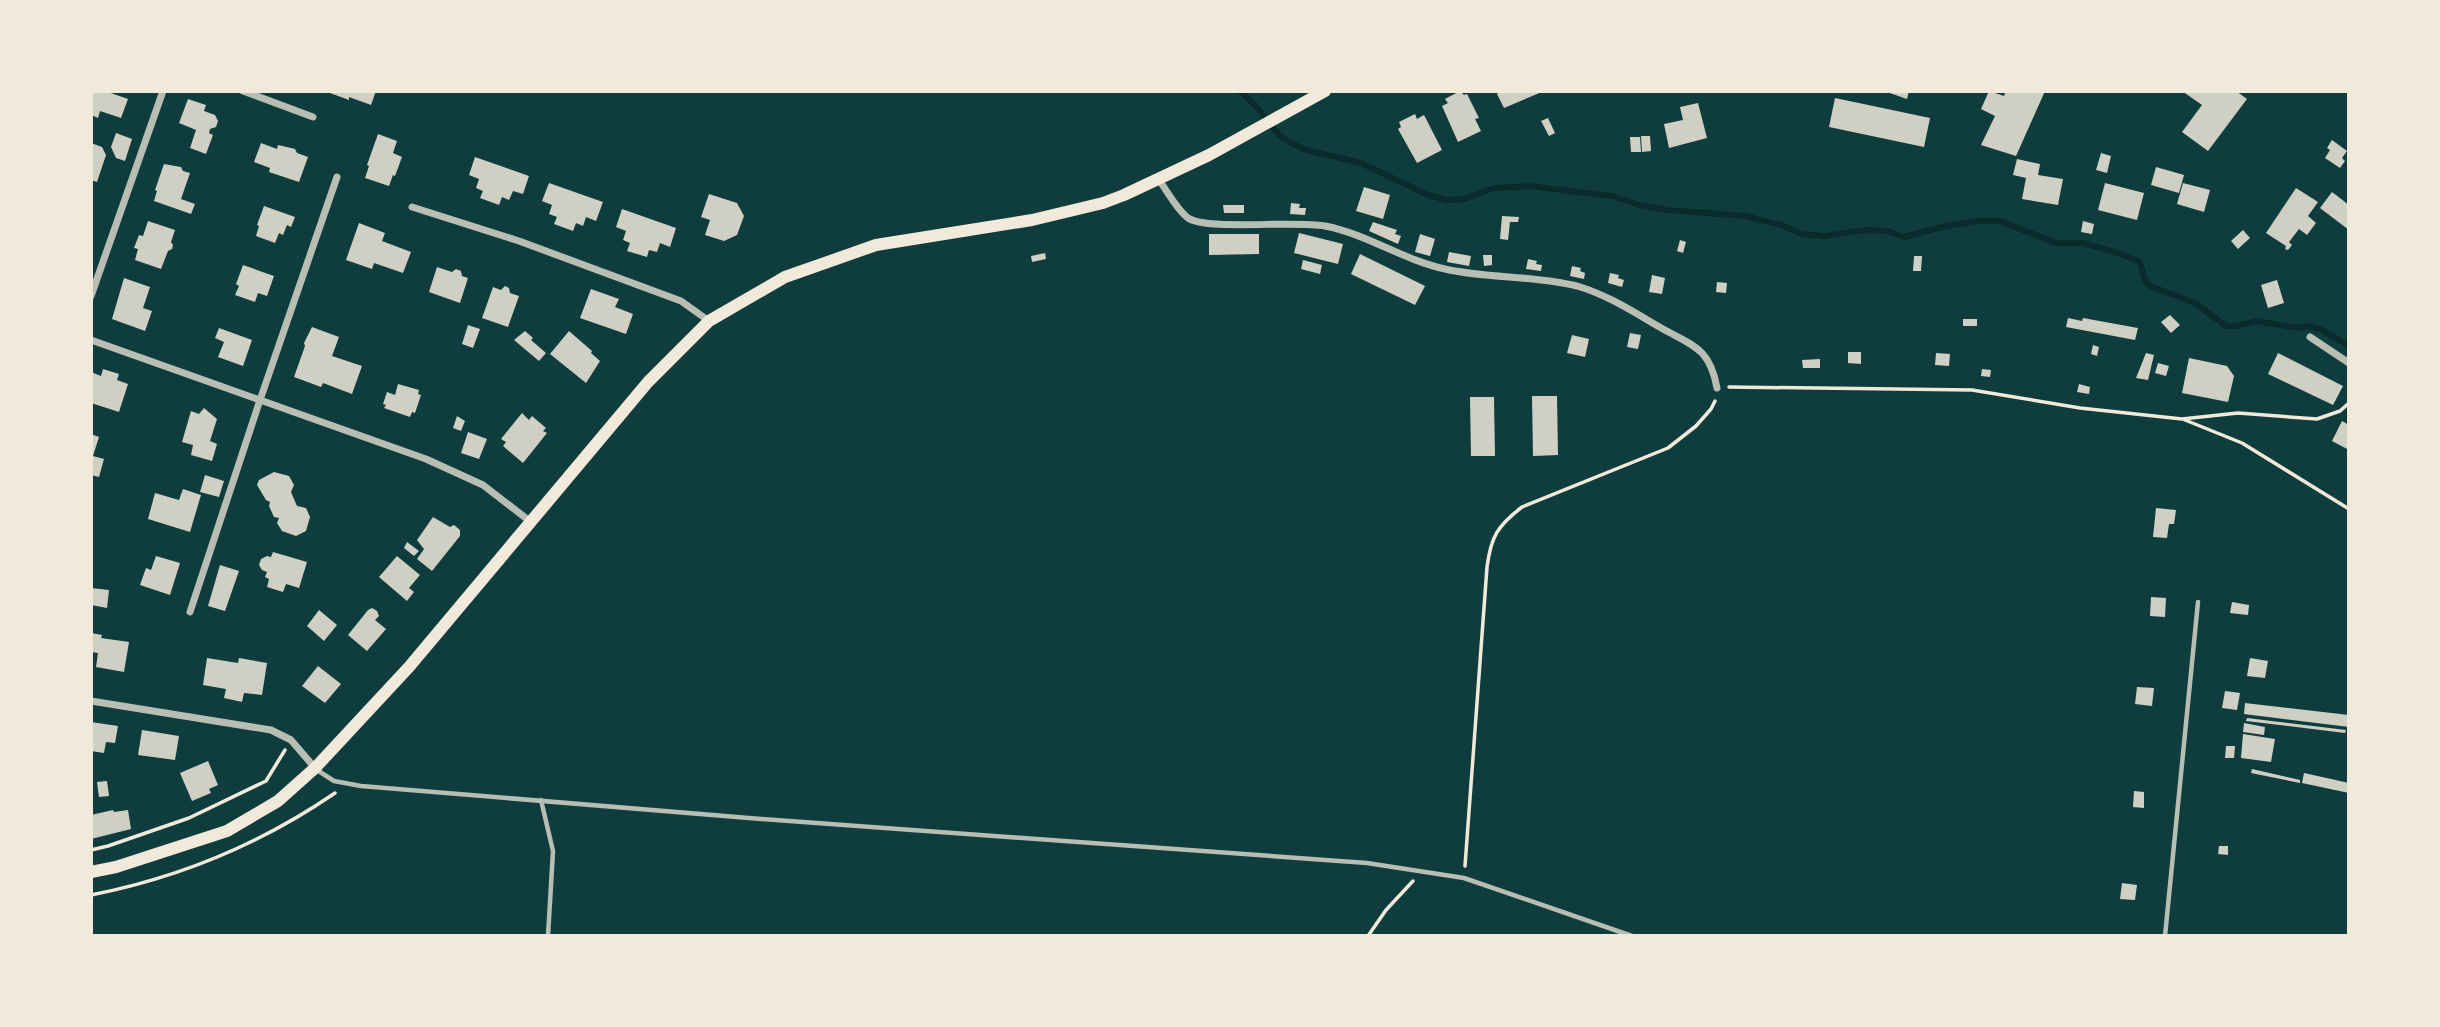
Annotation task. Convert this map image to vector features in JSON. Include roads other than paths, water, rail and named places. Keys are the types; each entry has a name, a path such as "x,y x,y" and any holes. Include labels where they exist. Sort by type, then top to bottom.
{"main road":[{"path":"91,872 116,867 227,831 278,801 315,768 409,667 648,382 709,321 785,277 850,253 887,243 1044,217 1104,203 1209,155 1325,91"}],"street":[{"path":"91,296 163,91"},
{"path":"243,91 313,117"},
{"path":"190,612 337,177"},
{"path":"1159,180 1189,218 1204,225 1279,222 1324,225 1351,232 1443,269 1544,280 1577,286 1607,297 1703,353 1713,369 1717,387"},
{"path":"412,207 519,241 681,301 709,321"},
{"path":"2310,337 2349,363"},
{"path":"91,340 426,459 483,485 532,523"},
{"path":"91,701 271,730 291,740 315,768"}],"lane":[{"path":"2165,936 2199,602"},
{"path":"315,768 334,780 361,786 761,819 1367,863 1464,878 1632,936"},
{"path":"541,800 553,851 548,936"}],"waterway":[{"path":"1240,91 1280,136 1295,145 1361,163 1428,195 1447,200 1464,199 1494,188 1529,186 1612,196 1667,210 1745,216 1781,225 1802,234 1825,236 1865,230 1887,231 1904,237 1946,226 1977,221 2000,221 2056,243 2083,243 2140,262 2145,280 2150,286 2195,303 2226,326 2257,321 2298,328 2308,326 2320,329 2349,346"}]}
